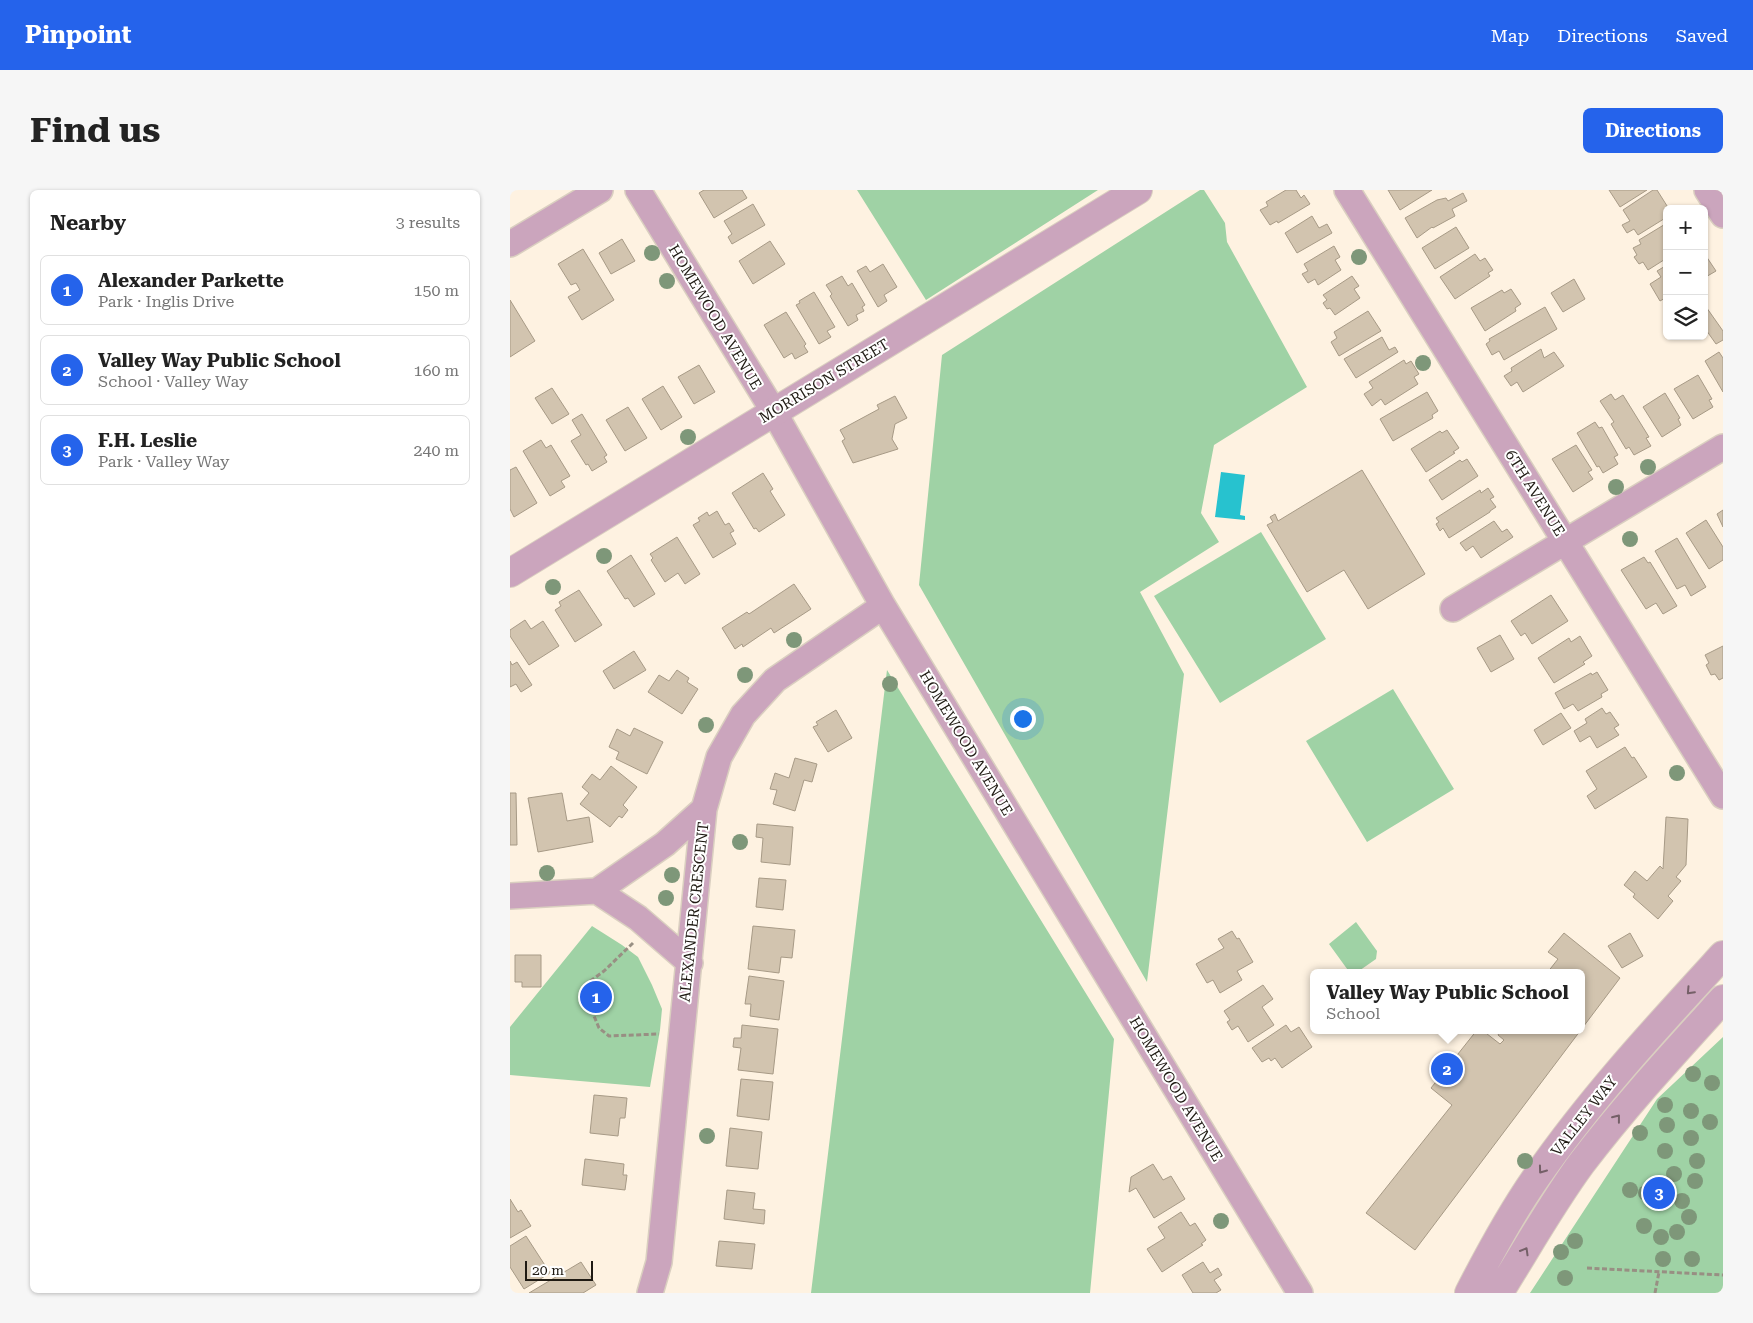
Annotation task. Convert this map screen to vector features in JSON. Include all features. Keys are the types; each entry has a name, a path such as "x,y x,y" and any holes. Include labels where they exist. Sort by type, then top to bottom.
{"street":[{"path":"510,244 600,190"},
{"name":"HOMEWOOD AVENUE","path":"638,190 774,412 883,606 1300,1293"},
{"name":"MORRISON STREET","path":"510,573 1138,190"},
{"name":"6TH AVENUE","path":"1346,190 1723,796"},
{"path":"1708,190 1723,215"},
{"path":"1453,610 1723,447"},
{"name":"ALEXANDER CRESCENT","path":"650,1293 659,1262 704,809 719,757 743,715 775,680 883,606"},
{"path":"510,896 597,891 665,844 704,809"},
{"path":"597,891 644,924 690,963"},
{"name":"VALLEY WAY","path":"1469,1293 1495,1243 1530,1187 1577,1122 1651,1033 1723,955"},
{"name":"VALLEY WAY","path":"1499,1293 1541,1222 1581,1164 1619,1115 1723,999"}],"path":[{"path":"644,924 632,945 604,971 585,985 584,992 599,1028 609,1036 617,1037 655,1033 682,1039"},
{"path":"1588,1268 1723,1275"},
{"path":"1655,1293 1659,1272"}],"green space":[{"path":"857,190 1098,190 926,300"},
{"path":"1200,190 1204,190 1225,223 1227,242 1307,387 1214,445 1201,513 1219,542 1140,592 1184,674 1147,982 919,585 942,355"},
{"path":"1261,532 1326,639 1220,703 1154,596"},
{"path":"887,670 1114,1039 1090,1293 811,1293"},
{"path":"1393,689 1454,789 1367,842 1306,741"},
{"path":"1356,922 1377,951 1376,959 1362,969 1347,969 1329,944"},
{"path":"592,926 638,957 662,1009 650,1087 510,1075 510,1027"},
{"path":"1723,1037 1723,1293 1530,1293 1657,1099"}],"water":[{"path":"1221,472 1245,475 1240,515 1245,516 1245,520 1215,517"}],"building":[{"path":"704,190 742,190 747,198 714,218 699,193"},
{"path":"1286,190 1296,190 1301,198 1304,195 1310,204 1278,223 1277,221 1270,225 1260,210 1268,206 1266,202"},
{"path":"1388,190 1432,190 1400,210"},
{"path":"1609,190 1647,190 1620,207"},
{"path":"1653,190 1657,190 1666,205 1663,205 1663,219 1638,235 1634,229 1627,233 1622,225 1630,221 1623,210"},
{"path":"1463,193 1467,201 1452,209 1455,216 1432,227 1417,238 1405,218 1437,200 1446,198 1448,201"},
{"path":"753,204 765,225 732,244 728,237 732,234 724,221"},
{"path":"1312,216 1319,228 1327,224 1332,233 1297,253 1285,233"},
{"path":"1663,225 1663,261 1648,270 1643,262 1639,264 1634,257 1637,255 1633,248 1641,244 1639,240"},
{"path":"1456,227 1469,248 1435,269 1422,248"},
{"path":"622,239 635,261 611,274 599,253"},
{"path":"770,241 785,264 753,284 739,261"},
{"path":"1334,246 1340,257 1335,260 1341,270 1318,285 1315,279 1308,283 1302,274 1308,271 1304,264"},
{"path":"583,249 614,300 582,320 568,297 580,290 576,283 571,285 558,264"},
{"path":"1475,254 1480,261 1485,258 1493,270 1488,273 1490,276 1455,299 1440,277"},
{"path":"1708,259 1716,271 1708,276"},
{"path":"883,264 897,287 884,295 887,301 878,307 857,271 866,266 870,272"},
{"path":"1663,267 1663,299 1660,301 1650,284 1661,277 1657,271"},
{"path":"842,276 848,286 852,283 865,305 862,307 864,311 856,315 858,320 848,326 830,296 832,294 826,285"},
{"path":"1352,276 1359,286 1354,289 1360,298 1335,315 1323,303 1327,300 1323,295"},
{"path":"1574,279 1585,299 1563,312 1551,293"},
{"path":"1511,289 1521,304 1515,308 1516,311 1485,331 1471,308 1502,290 1504,293"},
{"path":"814,292 835,327 827,331 831,337 819,344 796,305"},
{"path":"510,300 535,341 510,357"},
{"path":"1545,307 1557,329 1504,360 1499,351 1492,355 1486,344 1490,341 1489,339"},
{"path":"1708,310 1723,331 1723,340 1716,344 1708,333"},
{"path":"1368,311 1381,331 1339,356 1331,342 1337,338 1334,332"},
{"path":"786,312 806,344 804,346 808,352 795,359 792,353 784,358 764,325"},
{"path":"1382,337 1389,350 1395,347 1398,352 1356,378 1344,359"},
{"path":"1541,349 1544,358 1554,352 1564,366 1523,392 1517,382 1511,386 1504,376 1512,371 1511,368"},
{"path":"1719,352 1723,358 1723,392 1705,361"},
{"path":"1404,360 1406,364 1411,361 1419,374 1414,377 1418,384 1385,405 1381,399 1372,406 1364,394 1373,388 1369,382"},
{"path":"699,365 715,392 694,404 678,377"},
{"path":"1698,375 1712,399 1709,400 1713,407 1693,419 1674,389"},
{"path":"663,386 682,417 661,430 642,399"},
{"path":"552,388 569,414 552,424 535,398"},
{"path":"1427,392 1438,411 1432,415 1433,418 1393,441 1380,419"},
{"path":"1665,393 1680,418 1678,419 1681,425 1662,437 1643,407"},
{"path":"1611,394 1615,400 1623,395 1649,437 1646,438 1651,446 1634,455 1629,447 1626,449 1611,424 1614,422 1600,401"},
{"path":"895,396 907,418 895,424 892,439 898,449 853,463 842,441 845,439 840,430 879,409 877,405"},
{"path":"628,407 647,438 625,451 606,420"},
{"path":"582,414 607,455 604,457 607,462 592,471 571,441 581,435 572,420"},
{"path":"1595,422 1599,428 1602,427 1618,455 1614,457 1618,464 1603,473 1599,466 1597,467 1577,433"},
{"path":"1447,430 1459,448 1453,452 1455,453 1426,472 1411,449 1440,431 1442,433"},
{"path":"541,440 546,448 551,445 570,476 561,481 565,487 550,496 523,451"},
{"path":"1576,445 1592,470 1588,472 1593,479 1573,492 1552,459"},
{"path":"1467,459 1478,476 1442,500 1429,480 1460,460 1462,462"},
{"path":"516,467 537,503 514,517 510,509 510,470"},
{"path":"1362,470 1425,574 1368,609 1344,570 1307,592 1267,525 1273,522 1270,517 1275,514 1278,521"},
{"path":"763,473 773,489 770,491 785,515 759,532 756,528 754,529 732,493"},
{"path":"1488,488 1494,497 1490,499 1496,507 1449,538 1443,528 1440,531 1436,524 1439,522 1436,518 1480,490 1481,493"},
{"path":"1723,510 1723,527 1717,514"},
{"path":"717,511 725,525 729,523 734,531 730,533 736,544 713,558 693,525 700,521 698,518 707,512 709,516"},
{"path":"1706,520 1723,547 1723,560 1709,569 1686,533"},
{"path":"1494,521 1502,532 1507,529 1513,537 1481,558 1473,546 1466,551 1460,543"},
{"path":"677,537 700,574 685,584 678,573 665,582 651,560 653,558 650,554"},
{"path":"1677,538 1706,587 1691,596 1685,585 1677,589 1655,551"},
{"path":"631,555 655,594 634,607 628,598 625,599 607,571"},
{"path":"1644,557 1648,563 1650,562 1677,606 1663,614 1656,603 1646,609 1621,570"},
{"path":"794,584 811,609 774,633 771,628 743,647 742,644 735,649 722,628 747,612 749,614"},
{"path":"579,590 602,625 575,642 555,610 561,606 559,602"},
{"path":"1551,595 1568,621 1532,644 1525,633 1521,636 1511,621"},
{"path":"525,620 531,629 543,621 559,646 529,665 510,636 510,630"},
{"path":"1500,635 1514,659 1491,672 1477,648"},
{"path":"1580,636 1592,656 1583,662 1585,664 1554,683 1538,658 1569,638 1571,642"},
{"path":"1723,646 1723,678 1719,680 1715,674 1711,675 1706,665 1709,663 1705,655"},
{"path":"634,651 646,670 614,689 603,671"},
{"path":"510,661 512,665 517,662 532,685 521,692 516,684 510,687"},
{"path":"677,670 689,678 687,682 698,689 682,714 648,692 659,675 669,681"},
{"path":"1597,672 1608,690 1601,694 1602,697 1578,711 1573,704 1564,709 1555,693 1591,673 1592,675"},
{"path":"1602,708 1606,714 1610,712 1619,725 1614,728 1619,735 1597,748 1590,736 1580,742 1574,731 1587,723 1585,719"},
{"path":"836,710 852,738 828,752 813,727 818,725 816,722"},
{"path":"1561,713 1571,728 1543,745 1534,730"},
{"path":"634,728 663,742 647,774 616,759 619,752 609,747 617,729 630,736"},
{"path":"1625,747 1647,777 1595,809 1587,796 1597,789 1586,771"},
{"path":"795,758 817,764 812,782 804,780 795,811 773,804 777,790 770,789 775,773 789,778"},
{"path":"611,766 637,787 623,805 628,810 622,818 619,816 610,827 580,804 589,793 582,787 592,774 600,780"},
{"path":"510,793 516,793 517,845 510,845"},
{"path":"562,793 567,821 589,817 593,842 538,852 528,798"},
{"path":"1666,817 1688,819 1686,865 1676,877 1681,881 1668,896 1673,901 1658,919 1633,897 1635,894 1624,885 1635,871 1647,881 1660,866 1663,869"},
{"path":"757,824 793,827 790,865 761,862 763,838 756,837"},
{"path":"759,878 786,880 783,910 756,907"},
{"path":"753,926 795,930 792,958 781,957 779,973 748,969"},
{"path":"1232,931 1237,939 1239,938 1253,962 1237,971 1242,980 1220,993 1213,980 1207,983 1196,964 1224,948 1218,939"},
{"path":"1564,933 1620,978 1585,1025 1585,969 1550,969 1558,959 1548,952"},
{"path":"1630,933 1643,956 1622,968 1608,946"},
{"path":"515,955 541,955 541,987 522,987 522,982 515,982"},
{"path":"749,976 784,981 779,1020 750,1016 751,1004 745,1004"},
{"path":"1263,985 1273,999 1262,1007 1274,1025 1248,1042 1238,1026 1232,1030 1227,1022 1230,1020 1224,1011"},
{"path":"742,1025 778,1029 773,1074 738,1070 741,1048 733,1047 734,1038 741,1038"},
{"path":"1286,1025 1291,1032 1299,1027 1312,1047 1282,1068 1275,1058 1271,1061 1269,1058 1262,1062 1252,1048"},
{"path":"1474,1034 1487,1034 1500,1044 1504,1040 1498,1035 1578,1034 1415,1250 1366,1213 1452,1105 1431,1088"},
{"path":"741,1079 773,1082 769,1120 737,1116"},
{"path":"594,1095 627,1098 625,1118 620,1118 618,1136 590,1133"},
{"path":"730,1128 762,1132 758,1169 726,1166"},
{"path":"585,1159 624,1164 623,1175 627,1175 625,1190 582,1185"},
{"path":"1153,1164 1163,1180 1171,1176 1185,1199 1154,1218 1136,1188 1129,1192 1131,1177"},
{"path":"727,1190 755,1193 753,1209 765,1210 764,1224 724,1219"},
{"path":"510,1199 518,1212 521,1210 531,1226 510,1238"},
{"path":"1181,1212 1190,1226 1195,1223 1206,1240 1201,1244 1203,1245 1162,1272 1147,1249 1165,1238 1158,1227"},
{"path":"526,1236 550,1273 524,1289 510,1267 510,1246"},
{"path":"719,1241 755,1244 752,1269 716,1266"},
{"path":"581,1262 596,1285 583,1293 529,1293"},
{"path":"1203,1262 1210,1273 1218,1268 1222,1275 1214,1280 1221,1290 1216,1293 1193,1293 1182,1275"}],"place":[{"name":"Alexander Parkette","path":"596,997"},
{"name":"Valley Way Public School","path":"1447,1069"},
{"name":"F.H. Leslie","path":"1659,1193"}]}
